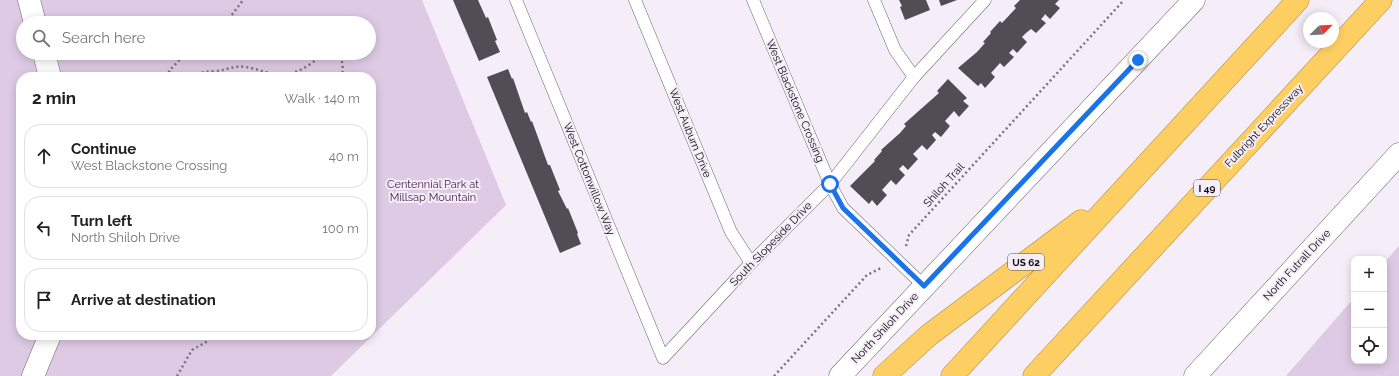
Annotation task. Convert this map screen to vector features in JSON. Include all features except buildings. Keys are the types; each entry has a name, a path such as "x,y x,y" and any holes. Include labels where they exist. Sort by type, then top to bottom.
{"highway":[{"path":"952,376 1298,0"},
{"name":"Fulbright Expressway","path":"1034,376 1381,0"},
{"name":"US 62","path":"884,376 929,334 1123,189"}],"main road":[{"path":"29,0 33,16"},
{"name":"North Shiloh Drive","path":"840,376 1194,0"},
{"path":"46,60 49,72"},
{"name":"North Futrall Drive","path":"1195,376 1399,154"},
{"path":"33,376 48,340"}],"lane":[{"name":"West Cottonwillow Way","path":"516,0 663,358"},
{"name":"West Auburn Drive","path":"634,0 731,232 751,263"},
{"name":"West Blackstone Crossing","path":"753,0 830,184 843,208 924,286"},
{"path":"874,0 895,50 914,77"},
{"name":"South Slopeside Drive","path":"663,358 751,263 830,184 914,77 985,0"}],"path":[{"path":"231,16 243,0"},
{"name":"Shiloh Trail","path":"774,376 867,275 881,268 893,255 906,246 909,235 1124,0"},
{"path":"170,72 179,60"},
{"path":"294,72 299,71 316,60"},
{"path":"341,60 343,66 342,72"},
{"path":"198,72 221,70 232,66 245,67 267,72"},
{"path":"177,376 192,350 208,340"}],"green space":[{"name":"Centennial Park at Millsap Mountain","path":"0,0 422,0 506,205 376,332 376,72 16,72 16,340 368,340 331,376 0,376"},
{"path":"1399,246 1399,376 1286,376 1351,301 1351,364 1387,364 1387,260"}],"route":[{"path":"830,184 843,208 924,286 1138,60"}]}
